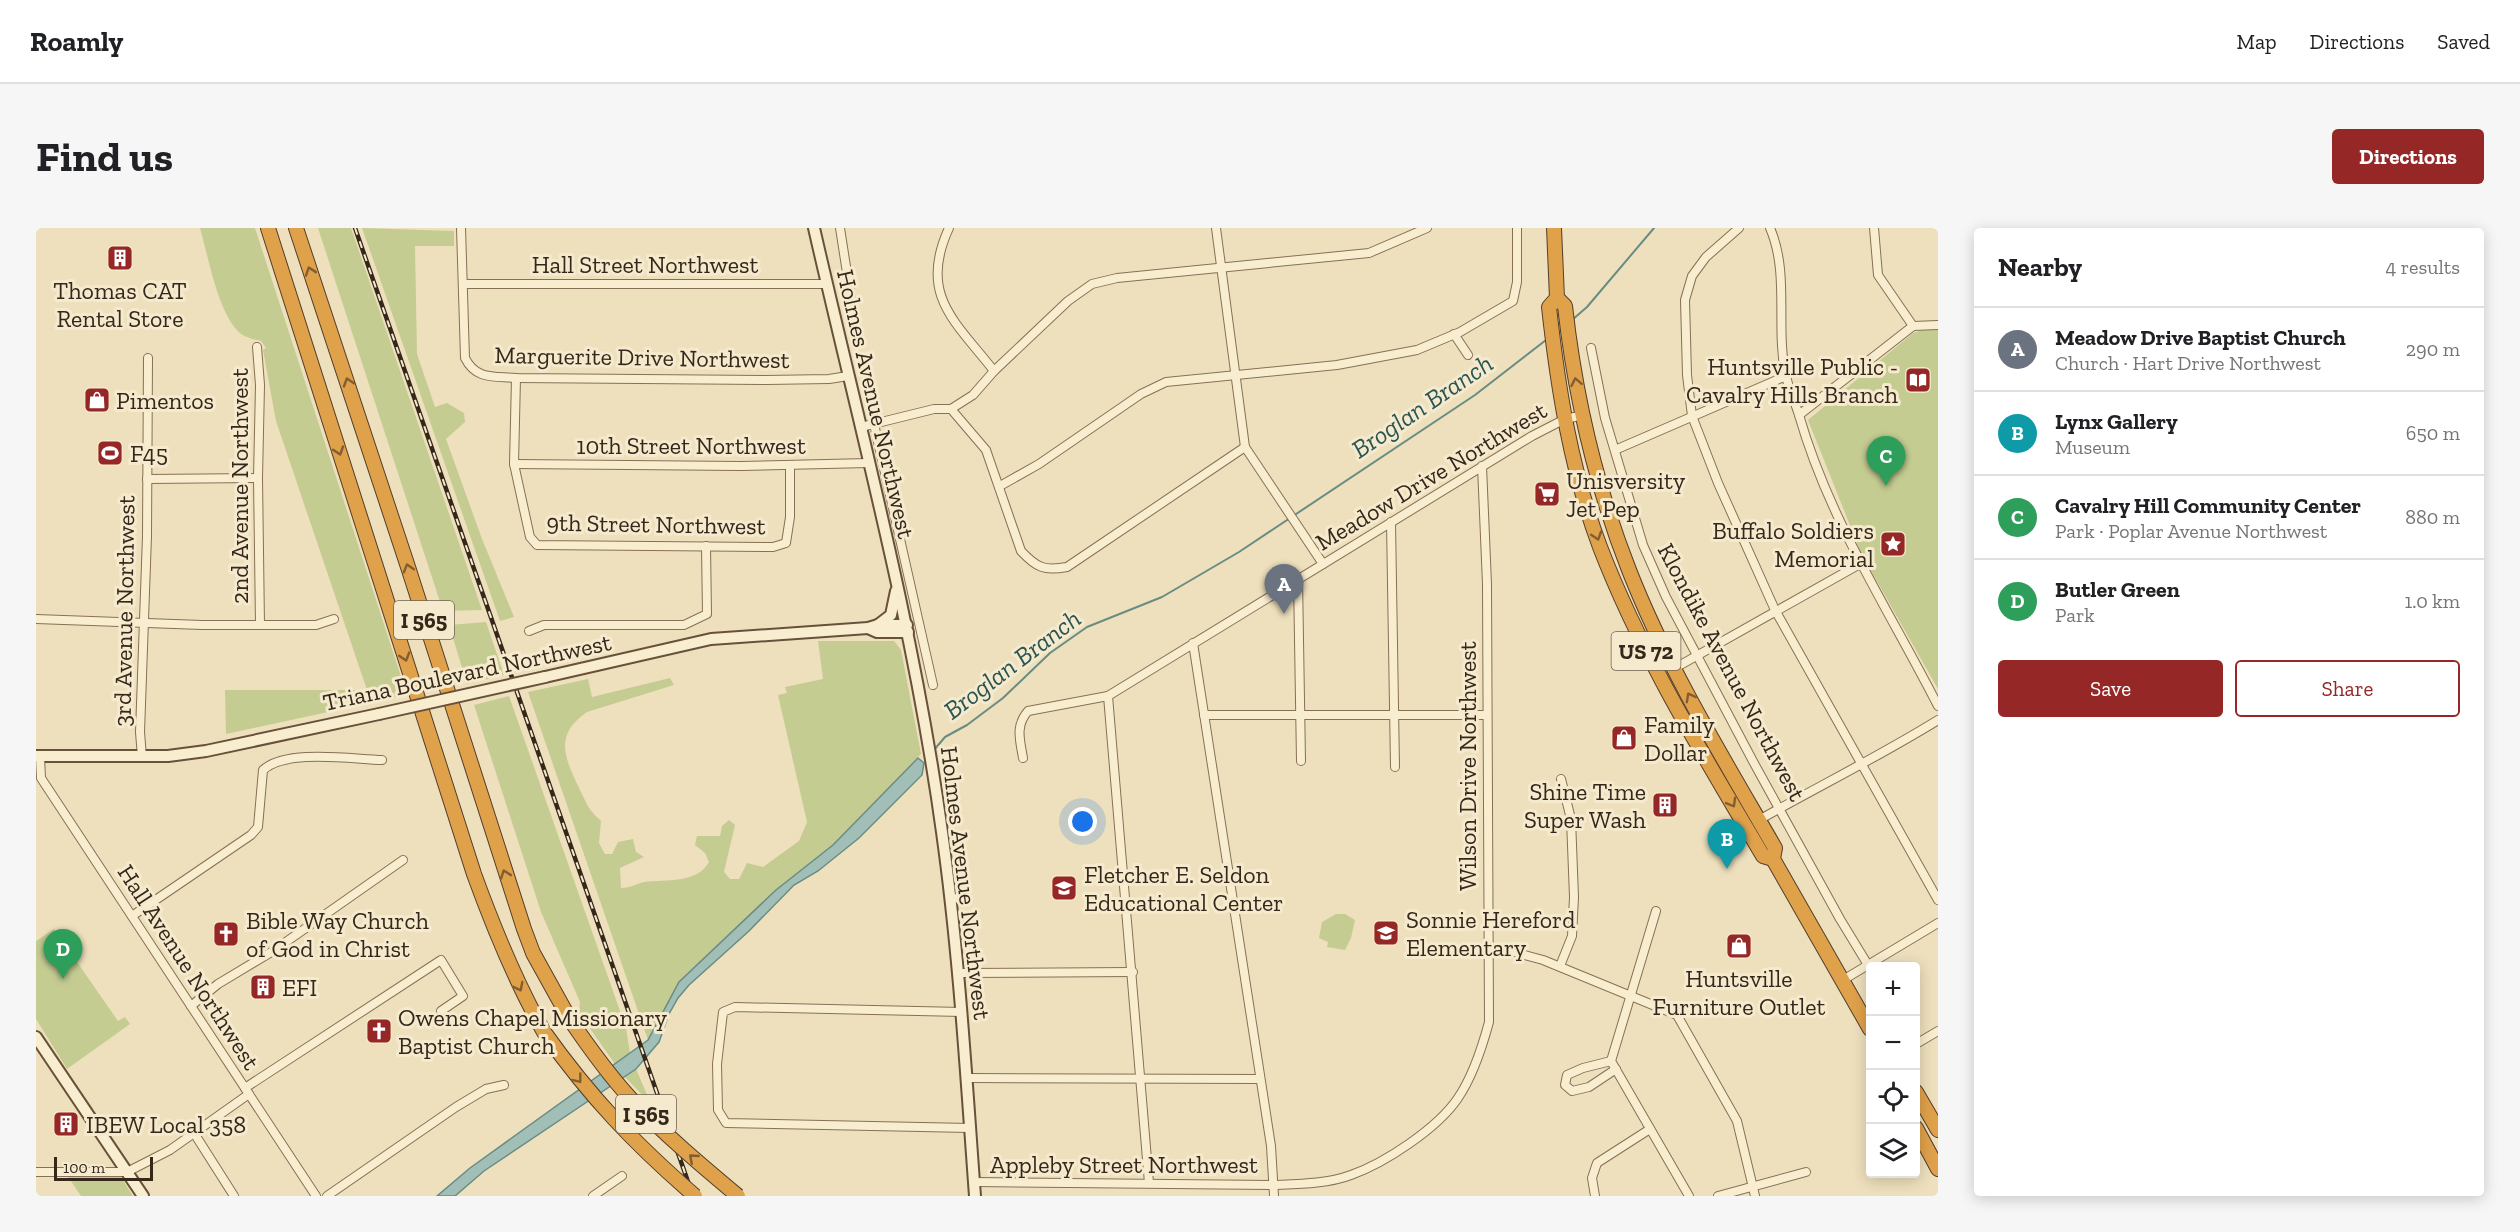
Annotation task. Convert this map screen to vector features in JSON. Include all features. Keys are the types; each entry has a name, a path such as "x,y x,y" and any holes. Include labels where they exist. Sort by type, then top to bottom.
{"highway":[{"name":"I 565","path":"268,228 474,874 498,940 544,1032 573,1074 605,1112 646,1153 695,1196"},
{"name":"US 72","path":"1554,228 1557,298 1565,306 1570,348 1600,488 1629,572 1674,668 1775,848 1773,859 1866,1022"},
{"name":"I 565","path":"296,229 533,953 569,1018 592,1052 630,1098 681,1147 738,1196"},
{"name":"US 72","path":"1557,298 1549,307 1565,418 1576,470 1599,544 1645,650 1762,856 1773,859"},
{"path":"1632,621 1641,625 1666,668 1674,668"},
{"path":"1697,742 1704,740 1730,781 1738,782"},
{"path":"1920,1099 1938,1130"},
{"path":"1920,1135 1938,1169"}],"street":[{"name":"Marguerite Drive Northwest","path":"461,228 465,358 477,374 516,378 766,380 829,379 848,376"},
{"name":"Holmes Avenue Northwest","path":"814,228 907,629 934,781 951,899 962,1012 975,1196"},
{"path":"840,228 857,337"},
{"path":"949,228 939,248 936,268 939,294 948,312 994,372"},
{"path":"1216,228 1245,447 1323,564"},
{"path":"861,427 934,409 951,409 973,395 1068,301 1092,284 1220,267 1369,253 1427,228"},
{"path":"1739,228 1706,257 1692,276 1685,300 1687,375 1692,416 1775,610 1938,900"},
{"path":"1770,228 1776,242 1780,272 1782,346 1786,376 1806,441 1860,564 1938,706"},
{"path":"1874,228 1878,276 1913,326"},
{"path":"1000,486 1029,470 1141,394 1166,382 1379,359 1417,350 1455,334 1513,301 1517,229"},
{"name":"Hall Street Northwest","path":"463,284 827,284"},
{"path":"1799,415 1913,326 1938,325"},
{"path":"1455,334 1468,355"},
{"name":"2nd Avenue Northwest","path":"257,347 260,385 258,478 260,625"},
{"name":"Klondike Avenue Northwest","path":"1591,348 1605,418 1643,544 1665,597 1840,919 1866,962"},
{"name":"3rd Avenue Northwest","path":"141,757 148,358"},
{"path":"1615,450 1786,376"},
{"path":"514,464 516,378"},
{"path":"951,409 986,450 1021,551 1033,564 1050,570 1067,567 1245,447"},
{"name":"Meadow Drive Northwest","path":"1023,758 1018,728 1021,718 1028,711 1108,696 1482,466 1565,418 1584,415"},
{"path":"874,424 933,685"},
{"name":"10th Street Northwest","path":"514,464 869,463"},
{"name":"9th Street Northwest","path":"514,464 530,537 537,544 773,547 786,543 790,517 790,465"},
{"name":"Wilson Drive Northwest","path":"1273,1185 1314,1183 1351,1175 1393,1153 1433,1127 1458,1098 1480,1054 1489,1022 1490,953 1487,905 1486,584 1482,466"},
{"path":"147,479 258,478"},
{"path":"1391,522 1395,767"},
{"path":"529,631 544,626 684,625 707,614 706,546"},
{"path":"1674,668 1860,564"},
{"path":"1298,579 1301,761"},
{"path":"873,626 891,615 897,588"},
{"path":"36,619 316,625 334,619"},
{"name":"Triana Boulevard Northwest","path":"38,756 141,757 206,751 711,639 873,626 877,632 907,629"},
{"path":"1192,643 1271,1146 1274,1196"},
{"path":"1108,696 1149,1183"},
{"path":"1204,715 1487,715"},
{"path":"1759,820 1938,720"},
{"name":"Hall Avenue Northwest","path":"38,756 41,778 316,1196"},
{"path":"132,915 251,835 258,827 263,770 272,763 304,757 382,760"},
{"path":"1560,966 1572,936 1574,897 1571,819 1561,779"},
{"path":"191,1006 218,984 273,951 403,860"},
{"path":"951,899 965,897"},
{"path":"1656,911 1611,1060 1689,1196"},
{"path":"1873,962 1938,923"},
{"path":"1490,953 1510,951 1560,966 1677,1015 1737,1121 1755,1196"},
{"path":"36,1172 127,1172 171,1150 247,1091 441,960 463,996 441,1011"},
{"path":"1843,980 1866,966"},
{"path":"958,973 1133,972"},
{"path":"962,1012 735,1007 723,1012 717,1064 718,1110 726,1123 970,1128"},
{"path":"1920,1042 1938,1031"},
{"path":"36,1037 143,1196"},
{"path":"1611,1060 1567,1075 1565,1085 1572,1091 1589,1087 1616,1069"},
{"path":"967,1078 1259,1078"},
{"path":"327,1196 456,1107 486,1089 504,1085"},
{"path":"1595,1196 1592,1178 1597,1162 1650,1129"},
{"path":"194,1133 234,1196"},
{"path":"1718,1196 1806,1172"},
{"path":"593,1196 622,1176"},
{"name":"Appleby Street Northwest","path":"974,1182 1273,1185"}],"green space":[{"path":"200,228 255,228 407,695 226,734 225,690 367,690 276,421 263,350 266,348 261,341 241,334 229,319 214,281"},
{"path":"318,228 351,228 482,610 443,611"},
{"path":"362,228 454,231 454,246 415,246 417,354 435,407 447,403 464,413 465,422 446,439 482,539 514,617 500,621"},
{"path":"1922,330 1938,330 1938,689 1861,553 1808,420 1913,333"},
{"path":"486,622 504,675 467,684 449,625"},
{"path":"818,641 894,641 901,650 921,754 833,845 776,890 679,982 648,1040 528,692 588,679 592,697 670,678 674,685 587,712 576,721 566,739 565,749 570,769 589,807 601,821 599,843 605,854 612,854 618,842 633,839 636,852 644,857 620,868 621,888 644,882 680,879 697,874 709,862 705,853 695,845 697,836 720,836 722,826 729,820 735,825 724,872 730,879 739,879 747,863 763,867 799,841 807,822 778,695 787,693 785,687 823,679"},
{"path":"509,696 626,1028 630,1053 615,1064 579,1013 580,1002 541,912 474,705"},
{"path":"1336,914 1345,914 1355,920 1351,938 1345,950 1327,947 1328,942 1319,938 1322,922"},
{"path":"54,929 118,1021 125,1017 130,1024 67,1069 36,1019 36,941"},
{"path":"636,1069 651,1104 625,1077"},
{"path":"119,1174 133,1196 81,1196 68,1177"}],"water":[{"path":"918,758 924,763 922,775 859,838 818,871 794,885 749,931 689,985 669,1014 659,1042 636,1069 484,1171 455,1196 437,1196 470,1168 648,1040 679,982 776,890 833,845"}],"waterway":[{"name":"Broglan Branch","path":"1572,320 1587,307 1654,228"},
{"name":"Broglan Branch","path":"934,750 945,737 967,725 1003,698 1050,653 1087,627 1162,597 1239,552 1475,395 1546,340"}],"railway":[{"path":"355,228 693,1196"}],"place":[{"name":"Thomas CAT Rental Store","path":"120,258"},
{"name":"Huntsville Public - Cavalry Hills Branch","path":"1918,380"},
{"name":"Pimentos","path":"97,400"},
{"name":"F45","path":"110,453"},
{"name":"Cavalry Hill Community Center","path":"1886,486"},
{"name":"Unisversity Jet Pep","path":"1547,494"},
{"name":"Buffalo Soldiers Memorial","path":"1893,544"},
{"name":"Meadow Drive Baptist Church","path":"1284,614"},
{"name":"Family Dollar","path":"1624,738"},
{"name":"Shine Time Super Wash","path":"1665,805"},
{"name":"Lynx Gallery","path":"1727,869"},
{"name":"Fletcher E. Seldon Educational Center","path":"1064,888"},
{"name":"Sonnie Hereford Elementary","path":"1386,933"},
{"name":"Bible Way Church of God in Christ","path":"226,934"},
{"name":"Huntsville Furniture Outlet","path":"1739,946"},
{"name":"Butler Green","path":"63,979"},
{"name":"EFI","path":"263,987"},
{"name":"Owens Chapel Missionary Baptist Church","path":"379,1031"},
{"name":"IBEW Local 358","path":"66,1124"}]}
